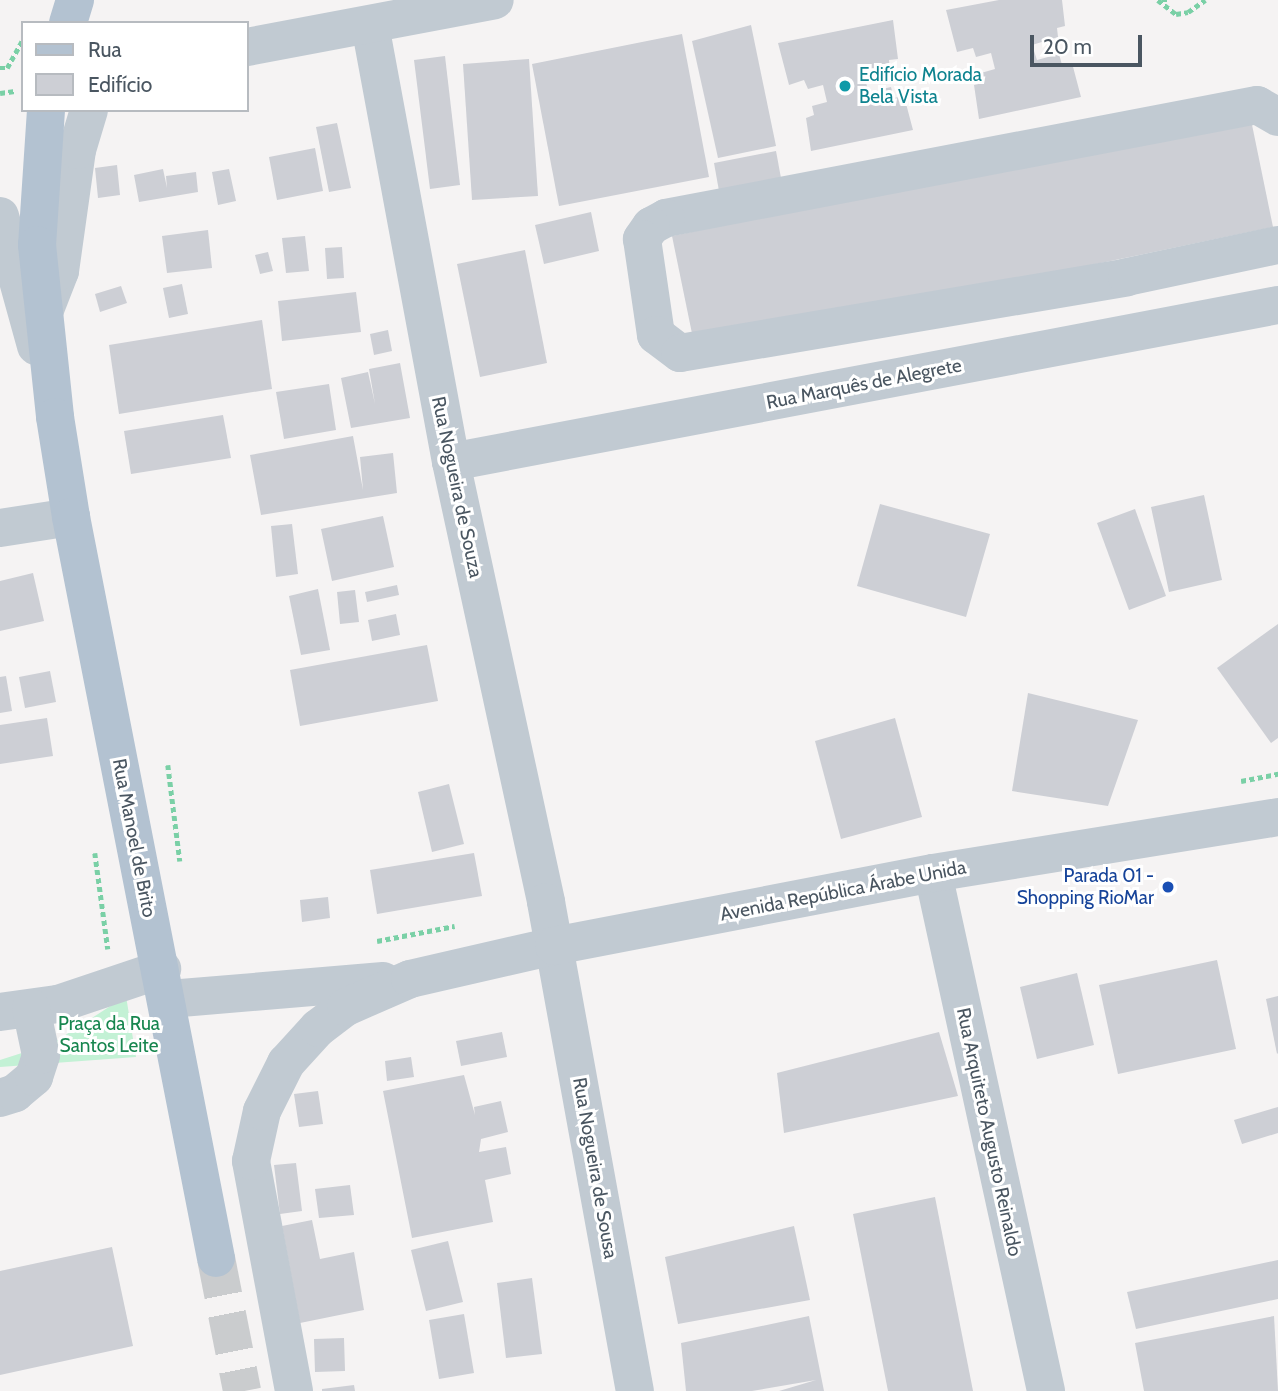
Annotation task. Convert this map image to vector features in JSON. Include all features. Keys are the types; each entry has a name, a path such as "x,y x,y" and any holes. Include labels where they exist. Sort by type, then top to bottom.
{"main road":[{"path":"69,21 75,0"},
{"name":"Rua Manoel de Brito","path":"46,112 37,245 55,417 71,517 166,984 216,1258"}],"street":[{"path":"248,47 495,0"},
{"name":"Rua Nogueira de Souza","path":"370,25 451,462 554,946"},
{"path":"1278,117 1257,105 666,218 650,226 642,239 656,335 680,353 1127,277 1278,245"},
{"path":"44,312 60,271 77,150 88,112"},
{"name":"Rua Manoel de Brito","path":"0,216 55,417"},
{"name":"Rua Marquês de Alegrete","path":"451,462 1278,305"},
{"path":"0,528 71,517"},
{"name":"Avenida República Árabe Unida","path":"294,1391 252,1170 255,1136 273,1087 302,1044 346,1007 410,979 554,946 933,873 1278,817"},
{"name":"Rua Arquiteto Augusto Reinaldo","path":"933,873 1046,1391"},
{"name":"Rua Nogueira de Sousa","path":"554,946 635,1391"},
{"name":"Avenida República Árabe Unida","path":"16,1010 166,984 410,979"},
{"path":"0,1098 34,1077 41,1055 16,1010"}],"path":[{"path":"1160,0 1168,0"},
{"path":"1160,0 1176,14 1188,12 1205,0"},
{"path":"0,68 7,68 21,43"},
{"path":"168,765 182,874"},
{"path":"1237,782 1278,774"},
{"path":"93,842 108,952"},
{"path":"374,941 470,923"}],"green space":[{"name":"Praça da Rua Santos Leite","path":"126,996 136,1057 0,1067 0,1060 53,1043"}],"building":[{"name":"Edifício Morada Bela Vista","path":"999,0 1062,0 1065,26 1057,28 1058,37 1032,45 1037,60 1059,54 1062,65 1072,63 1081,97 979,119 974,85 983,83 981,73 995,69 991,53 976,57 973,48 957,52 946,10"},
{"name":"Edifício Morada Bela Vista","path":"893,20 898,59 889,60 890,70 864,77 869,92 891,87 894,98 904,96 913,130 811,151 806,118 814,115 812,106 827,102 823,85 808,89 804,80 789,85 778,43"},
{"path":"751,25 776,146 718,158 692,41"},
{"path":"682,34 709,177 559,206 532,64"},
{"path":"445,56 460,185 430,189 414,60"},
{"path":"529,59 538,196 472,200 463,64"},
{"path":"1250,115 1273,227 695,348 672,236"},
{"path":"337,123 351,188 329,192 316,127"},
{"path":"315,148 323,191 277,200 269,157"},
{"path":"776,151 781,178 719,191 714,163"},
{"path":"117,165 120,195 98,198 95,168"},
{"path":"163,169 167,188 166,176 196,172 198,192 139,202 134,175"},
{"path":"229,169 236,201 218,205 212,172"},
{"path":"591,212 599,251 544,264 535,225"},
{"path":"208,230 212,268 167,273 162,236"},
{"path":"305,236 309,271 286,273 282,238"},
{"path":"342,247 344,278 327,279 325,248"},
{"path":"525,250 547,363 480,377 457,264"},
{"path":"268,252 273,271 260,274 255,255"},
{"path":"182,284 188,314 169,318 163,288"},
{"path":"121,286 127,303 100,312 95,294"},
{"path":"356,292 361,332 282,341 278,301"},
{"path":"262,320 272,389 119,414 109,345"},
{"path":"388,330 392,351 374,355 370,334"},
{"path":"400,363 410,418 351,428 341,378 368,372 375,404 369,369"},
{"path":"329,384 336,430 284,439 276,392"},
{"path":"223,415 231,458 131,474 124,431"},
{"path":"353,436 363,490 360,457 393,453 397,493 261,515 250,455"},
{"path":"1204,495 1222,580 1169,592 1151,507"},
{"path":"880,504 990,534 966,617 857,586"},
{"path":"1135,509 1166,596 1129,610 1097,523"},
{"path":"383,516 394,567 332,581 321,529"},
{"path":"292,524 298,574 276,577 271,526"},
{"path":"33,573 44,621 0,631 0,581"},
{"path":"397,585 399,595 367,602 365,592"},
{"path":"318,589 330,650 301,655 289,596"},
{"path":"355,590 359,622 340,624 337,592"},
{"path":"396,614 400,635 372,641 368,620"},
{"path":"1278,624 1278,738 1271,743 1217,668"},
{"path":"427,645 438,701 300,726 290,670"},
{"path":"50,671 56,702 25,708 19,677"},
{"path":"6,676 12,711 0,713 0,677"},
{"path":"1028,693 1138,720 1108,806 1012,791"},
{"path":"47,718 53,756 0,764 0,725"},
{"path":"895,718 922,817 841,839 815,741"},
{"path":"449,784 464,844 432,852 418,792"},
{"path":"474,853 482,896 377,914 370,870"},
{"path":"328,897 330,918 302,922 300,900"},
{"path":"1217,960 1236,1049 1118,1074 1099,985"},
{"path":"1077,973 1094,1045 1037,1059 1020,987"},
{"path":"1278,996 1278,1053 1277,1054 1266,999"},
{"path":"502,1032 507,1057 461,1066 456,1041"},
{"path":"939,1032 958,1096 784,1133 777,1073"},
{"path":"411,1057 414,1077 387,1081 385,1061"},
{"path":"464,1075 475,1115 474,1107 501,1101 508,1132 481,1139 479,1152 506,1147 511,1174 485,1180 493,1222 412,1238 383,1091"},
{"path":"318,1091 323,1124 299,1127 294,1094"},
{"path":"1278,1107 1278,1133 1242,1144 1234,1120"},
{"path":"296,1163 302,1211 280,1214 274,1165"},
{"path":"350,1185 354,1215 319,1218 315,1189"},
{"path":"935,1197 973,1391 888,1391 853,1214"},
{"path":"312,1220 320,1259 354,1252 364,1310 300,1323 282,1226"},
{"path":"794,1226 810,1300 678,1324 665,1257"},
{"path":"448,1241 463,1302 426,1311 411,1250"},
{"path":"112,1247 133,1346 0,1375 0,1271"},
{"path":"1278,1260 1278,1299 1136,1329 1127,1292"},
{"path":"532,1278 542,1354 506,1358 497,1283"},
{"path":"464,1314 474,1373 439,1379 429,1320"},
{"path":"809,1316 824,1391 779,1391 816,1380 752,1391 686,1391 681,1343"},
{"path":"1274,1316 1278,1391 1144,1391 1135,1343"},
{"path":"344,1338 345,1371 315,1372 314,1339"},
{"path":"354,1385 355,1391 322,1391 322,1389"}],"tunnel":[{"path":"216,1258 242,1391"}],"place":[{"name":"Edifício Morada Bela Vista","path":"845,86"},
{"name":"Parada 01 - Shopping RioMar","path":"1168,887"}]}
